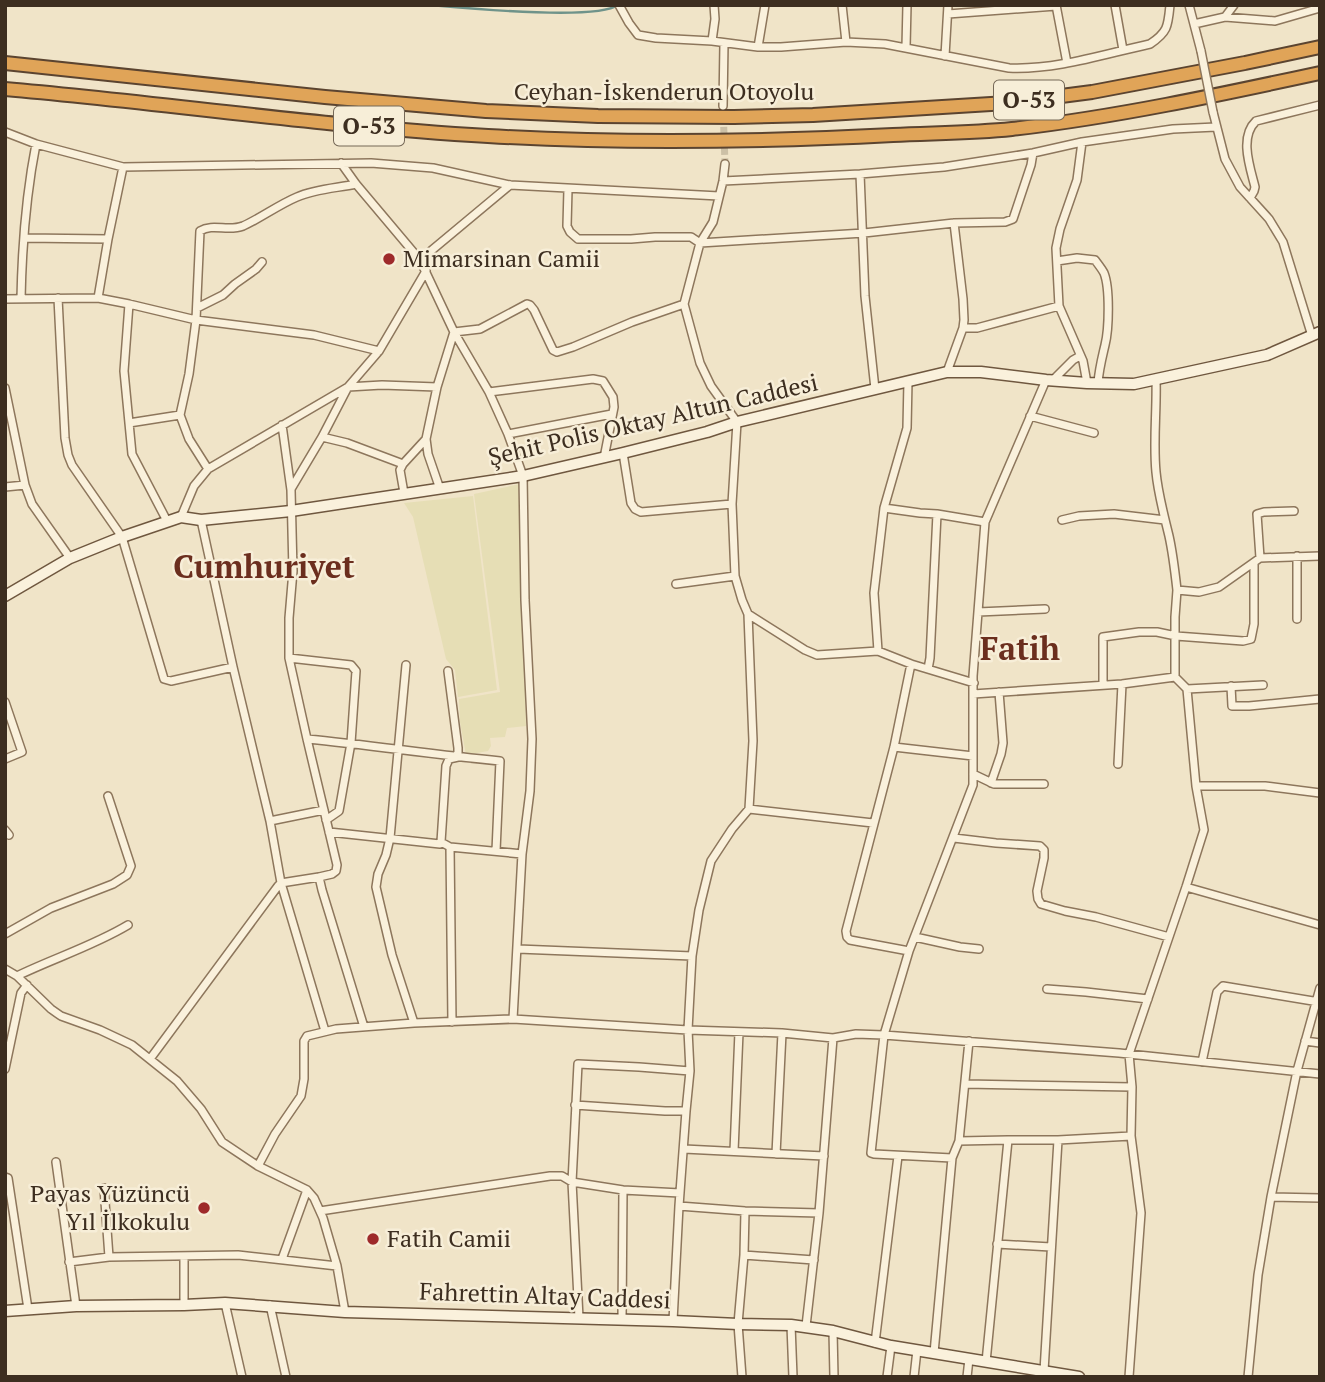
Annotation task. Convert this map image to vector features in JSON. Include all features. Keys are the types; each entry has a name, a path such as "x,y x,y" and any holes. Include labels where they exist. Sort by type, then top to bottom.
{"highway":[{"name":"Ceyhan-İskenderun Otoyolu","path":"5,63 324,97 486,111 598,116 734,117 1007,103 1104,89 1320,47"},
{"name":"Ceyhan-İskenderun Otoyolu","path":"5,89 485,136 597,141 735,142 1010,129 1096,117 1320,73"}],"street":[{"path":"712,41 715,19 713,5"},
{"path":"758,47 765,5"},
{"path":"842,5 846,42"},
{"path":"906,47 907,5"},
{"path":"945,56 948,5"},
{"path":"1115,5 1123,50"},
{"path":"621,8 638,35 656,38 758,47 846,42 885,44 1009,68 1029,69 1150,44 1162,36 1168,24 1170,5"},
{"path":"1189,5 1224,159 1240,187 1269,219 1283,242 1316,334"},
{"path":"1225,17 1234,5"},
{"path":"948,15 1056,6 1067,63"},
{"path":"1194,24 1225,17 1275,21 1320,8"},
{"path":"723,106 724,43"},
{"path":"1250,198 1255,187 1248,153 1249,127 1256,121 1320,105"},
{"path":"723,181 944,167 1083,142 1173,129 1216,127"},
{"path":"5,132 36,144 123,167 341,163 410,165 509,185 719,196"},
{"path":"1083,142 1077,180 1056,248 1059,306 1092,383"},
{"path":"21,299 28,188 36,144"},
{"path":"568,189 568,226 578,239 691,237 700,243 864,233 954,223 1005,222 1013,219 1033,153"},
{"path":"341,163 420,260 454,332 489,392 523,476 531,739 530,791 522,854 513,1019"},
{"path":"673,1321 690,1071 688,1031 692,956 699,910 711,861 749,809 753,741 748,614 736,576 732,504 737,422 706,375 684,304 700,243 713,222 725,164"},
{"path":"98,298 123,167"},
{"path":"860,174 865,296 875,389"},
{"path":"208,469 189,439 180,415 196,320 200,231 211,227 241,227 297,197 356,184"},
{"path":"420,260 509,185"},
{"path":"947,372 963,328 963,299 954,223"},
{"path":"24,238 108,239"},
{"path":"1057,261 1077,258 1095,260 1104,274 1107,287 1106,343 1092,383"},
{"path":"197,308 223,295 262,262"},
{"path":"291,489 348,387 379,351 426,271"},
{"path":"58,298 68,454 72,465 122,537 164,679 171,681 233,667"},
{"path":"5,299 98,298 196,320 314,335 379,351"},
{"path":"129,304 124,371 132,454 167,521"},
{"path":"454,332 481,329 527,304 534,310 552,350 557,352 684,304"},
{"path":"963,328 977,328 1059,306"},
{"path":"440,489 428,454 426,439 437,387 454,332"},
{"name":"Şehit Polis Oktay Altun Caddesi","path":"5,596 70,558 181,517 201,520 291,511 523,476 947,372 981,372 1049,380 1134,384 1267,355 1316,334"},
{"path":"952,1158 871,1153 884,1035 909,951 973,785 974,683 985,522 1030,416 1049,380 1080,356"},
{"path":"489,392 593,379 603,381 613,397 604,457"},
{"path":"1129,1377 1141,1213 1131,1136 1132,1087 1129,1054 1204,830 1196,786 1187,689 1175,677 1177,590 1160,501 1155,458 1156,379"},
{"path":"878,651 874,593 884,508 907,428 908,381"},
{"path":"181,517 194,486 208,469 348,387 437,387"},
{"path":"5,388 25,485 32,504 70,558"},
{"path":"508,434 612,414"},
{"path":"129,423 180,415"},
{"path":"1030,416 1094,433"},
{"path":"150,1059 278,886 281,883 319,877 336,871 337,865 289,658 293,571 291,489 282,425"},
{"path":"322,436 403,464"},
{"path":"404,493 400,470 426,439"},
{"path":"623,453 631,503 641,512 732,504"},
{"path":"5,487 25,485"},
{"path":"884,508 937,513 985,522"},
{"path":"1103,685 1103,637 1157,632 1243,641 1251,639 1254,624 1257,514 1294,510"},
{"path":"928,669 937,513"},
{"path":"1062,520 1114,513 1165,520"},
{"path":"201,520 270,821 281,883 325,1031"},
{"path":"1177,590 1199,592 1219,587 1257,561 1297,555 1320,556"},
{"path":"1297,555 1297,619"},
{"path":"676,584 736,576"},
{"path":"978,612 1045,610"},
{"path":"748,614 805,650 817,654 878,651 974,683"},
{"path":"289,658 351,665 357,675 352,743 339,811 326,820"},
{"path":"909,951 850,940 846,932 894,747 911,664"},
{"path":"406,665 390,838 376,887 392,955 414,1023"},
{"path":"448,671 458,757"},
{"path":"974,694 1122,684 1175,677"},
{"path":"1118,764 1122,684"},
{"path":"1187,689 1263,685"},
{"path":"1231,686 1232,706 1320,699"},
{"path":"991,783 1003,743 999,692"},
{"path":"5,702 22,752 5,759"},
{"path":"307,739 500,761 496,851"},
{"path":"894,747 973,756"},
{"path":"441,842 446,766 449,760 458,757"},
{"path":"973,775 994,784 1044,784"},
{"path":"1196,786 1265,786 1320,793"},
{"path":"5,934 51,908 113,884 127,875 131,866 108,796"},
{"path":"749,809 873,823"},
{"path":"270,821 324,810"},
{"path":"329,832 441,842 450,847 522,854"},
{"path":"954,838 1040,846 1044,850 1037,891 1041,904 1169,937"},
{"path":"450,847 452,1021"},
{"path":"319,877 364,1027"},
{"path":"1186,887 1320,925"},
{"path":"17,976 128,925"},
{"path":"915,937 979,949"},
{"path":"518,949 692,956"},
{"path":"5,969 17,976 61,1016 132,1045 177,1081 201,1109 222,1142 258,1166 307,1190 320,1211 337,1266 345,1312"},
{"path":"5,1069 21,993 27,985"},
{"path":"1202,1062 1217,992 1223,986 1318,1002"},
{"path":"1248,1377 1258,1275 1271,1197 1297,1071 1320,988"},
{"path":"1047,989 1148,999"},
{"path":"258,1166 275,1134 301,1096 304,1041 307,1036 325,1031 364,1027 513,1019 832,1038 856,1034 884,1035 1129,1054 1320,1074"},
{"path":"734,1151 738,1032"},
{"path":"776,1154 782,1033"},
{"path":"806,1326 819,1213 832,1038"},
{"path":"934,1353 952,1158 959,1141 969,1041"},
{"path":"1305,1041 1320,1043"},
{"path":"579,1318 572,1182 578,1064 690,1071"},
{"path":"965,1084 1132,1087"},
{"path":"575,1105 686,1111"},
{"path":"959,1141 1131,1136"},
{"path":"986,1362 1008,1140"},
{"path":"1044,1371 1058,1140"},
{"path":"684,1149 824,1156"},
{"path":"875,1343 898,1156"},
{"path":"55,1162 76,1306"},
{"path":"320,1211 550,1176 623,1190 680,1193"},
{"path":"5,1177 8,1178 28,1309"},
{"path":"104,1188 109,1257"},
{"path":"282,1259 307,1190"},
{"path":"621,1320 623,1190"},
{"path":"1271,1197 1320,1198"},
{"path":"679,1206 819,1213"},
{"path":"742,1377 738,1325 745,1211"},
{"path":"997,1244 1051,1247"},
{"path":"69,1262 109,1257 238,1255 337,1266"},
{"path":"744,1255 814,1259"},
{"path":"184,1256 184,1306"},
{"path":"225,1303 242,1377"},
{"name":"Fahrettin Altay Caddesi","path":"5,1311 76,1306 184,1306 225,1303 345,1312 791,1325 833,1331 891,1346 1079,1377"},
{"path":"270,1305 286,1377"},
{"path":"791,1325 793,1377"},
{"path":"833,1331 834,1377"},
{"path":"887,1377 891,1346"},
{"path":"914,1377 917,1350"},
{"path":"967,1377 969,1359"}],"shaded area":[{"path":"520,484 526,726 507,728 505,737 490,738 491,746 488,751 466,755 459,699 500,692 474,494"},
{"path":"473,496 497,690 458,697 455,670 446,659 413,517 404,503"}],"waterway":[{"path":"431,5 558,13 605,10 618,5"}],"tunnel":[{"path":"723,106 725,164"}],"place":[{"name":"Mimarsinan Camii","path":"389,259"},
{"name":"Payas Yüzüncü Yıl İlkokulu","path":"204,1208"},
{"name":"Fatih Camii","path":"373,1239"}],"district":[{"name":"Cumhuriyet","path":"264,567"},
{"name":"Fatih","path":"1020,649"}]}
